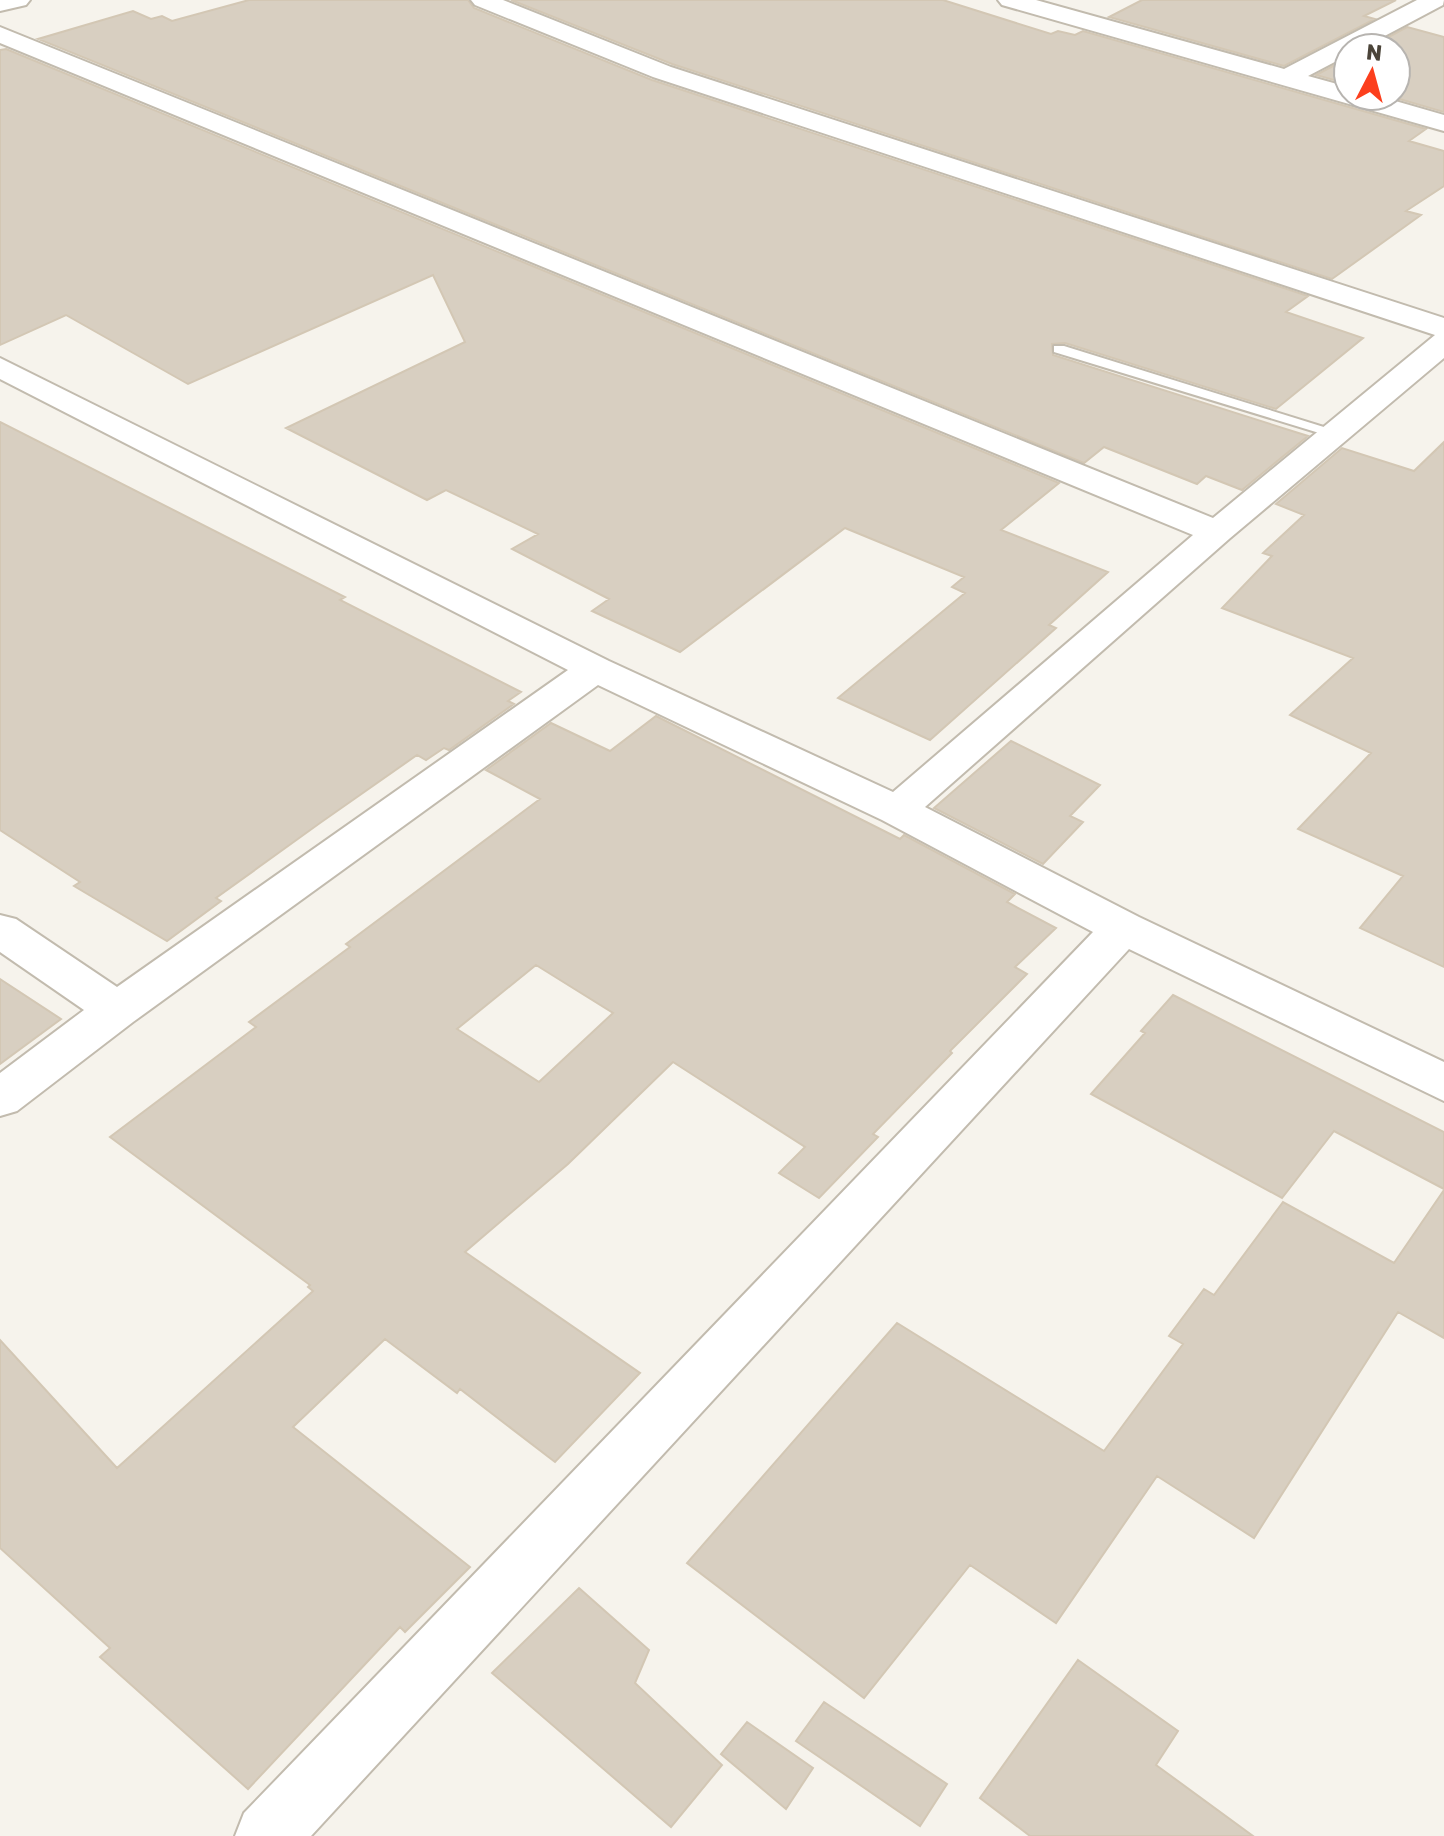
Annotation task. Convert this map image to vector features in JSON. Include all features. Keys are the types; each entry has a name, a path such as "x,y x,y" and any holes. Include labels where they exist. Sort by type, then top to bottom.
{"street":[{"path":"0,4 18,0"},
{"path":"483,0 662,72 1444,328"},
{"path":"1010,0 1332,91"},
{"path":"1286,78 1435,0"},
{"path":"0,34 1217,532"},
{"path":"1405,112 1444,123"},
{"path":"897,810 1217,532 1444,342"},
{"path":"0,367 595,669 897,810 1123,928 1444,1083"},
{"path":"0,1098 117,1010 595,669"},
{"path":"267,1836 1123,928"},
{"path":"0,930 117,1010"}],"lane":[{"path":"1059,349 1335,433"}],"building":[{"path":"249,0 468,0 474,8 652,80 1308,296 1286,312 1363,338 1276,409 1065,343 1052,344 1053,355 1308,436 1242,490 1206,476 1197,484 1104,447 1084,463 38,39 133,11 151,19 162,16 172,21"},
{"path":"511,0 943,0 1051,34 1058,31 1075,35 1083,31 1332,102 1332,112 1366,112 1426,129 1409,141 1444,151 1444,186 1406,211 1421,215 1332,279 672,64"},
{"path":"1142,0 1396,0 1364,16 1375,19 1350,32 1332,32 1332,41 1284,66 1109,17"},
{"path":"1407,27 1444,37 1444,112 1412,103 1412,32 1398,32"},
{"path":"6,49 1059,483 1001,530 1108,572 1049,625 1056,628 930,740 838,698 965,593 952,587 964,577 845,528 680,652 592,611 609,599 512,549 538,534 446,490 427,500 286,428 465,342 433,275 188,384 66,315 0,345 0,50"},
{"path":"1332,66 1332,80 1316,75"},
{"path":"0,422 345,597 340,600 521,692 508,701 514,704 449,750 444,748 426,760 417,755 320,823 216,898 221,901 167,941 74,886 80,882 0,830"},
{"path":"1444,442 1444,967 1360,928 1403,876 1298,829 1371,753 1290,715 1353,658 1222,608 1272,556 1263,553 1304,515 1276,504 1342,448 1414,471"},
{"path":"656,716 900,839 904,835 1015,894 1007,902 1056,928 1015,967 1027,974 950,1051 952,1053 873,1134 878,1137 819,1198 779,1173 805,1147 673,1062 568,1164 465,1252 640,1373 555,1462 460,1389 457,1393 385,1339 293,1427 470,1567 405,1632 400,1627 248,1789 100,1657 110,1648 0,1548 0,1340 117,1468 313,1291 308,1287 310,1285 110,1137 256,1027 249,1022 350,947 346,944 540,799 486,770 551,723 610,751","holes":["536,965 613,1013 539,1082 457,1029"]},
{"path":"1011,741 1100,785 1070,816 1083,822 1043,864 934,808"},
{"path":"0,979 61,1019 0,1064"},
{"path":"1173,995 1444,1132 1444,1189 1334,1131 1282,1198 1091,1094 1145,1033 1141,1031"},
{"path":"1444,1190 1444,1338 1398,1312 1254,1538 1157,1476 1056,1623 970,1565 864,1698 687,1563 897,1323 1104,1451 1183,1344 1169,1336 1204,1289 1214,1295 1283,1202 1394,1263"},
{"path":"579,1588 649,1650 635,1683 722,1765 671,1827 492,1673"},
{"path":"1078,1660 1178,1731 1156,1765 1253,1836 1030,1836 980,1798"},
{"path":"824,1702 947,1784 920,1826 796,1741"},
{"path":"747,1722 813,1768 786,1809 721,1754"}]}
